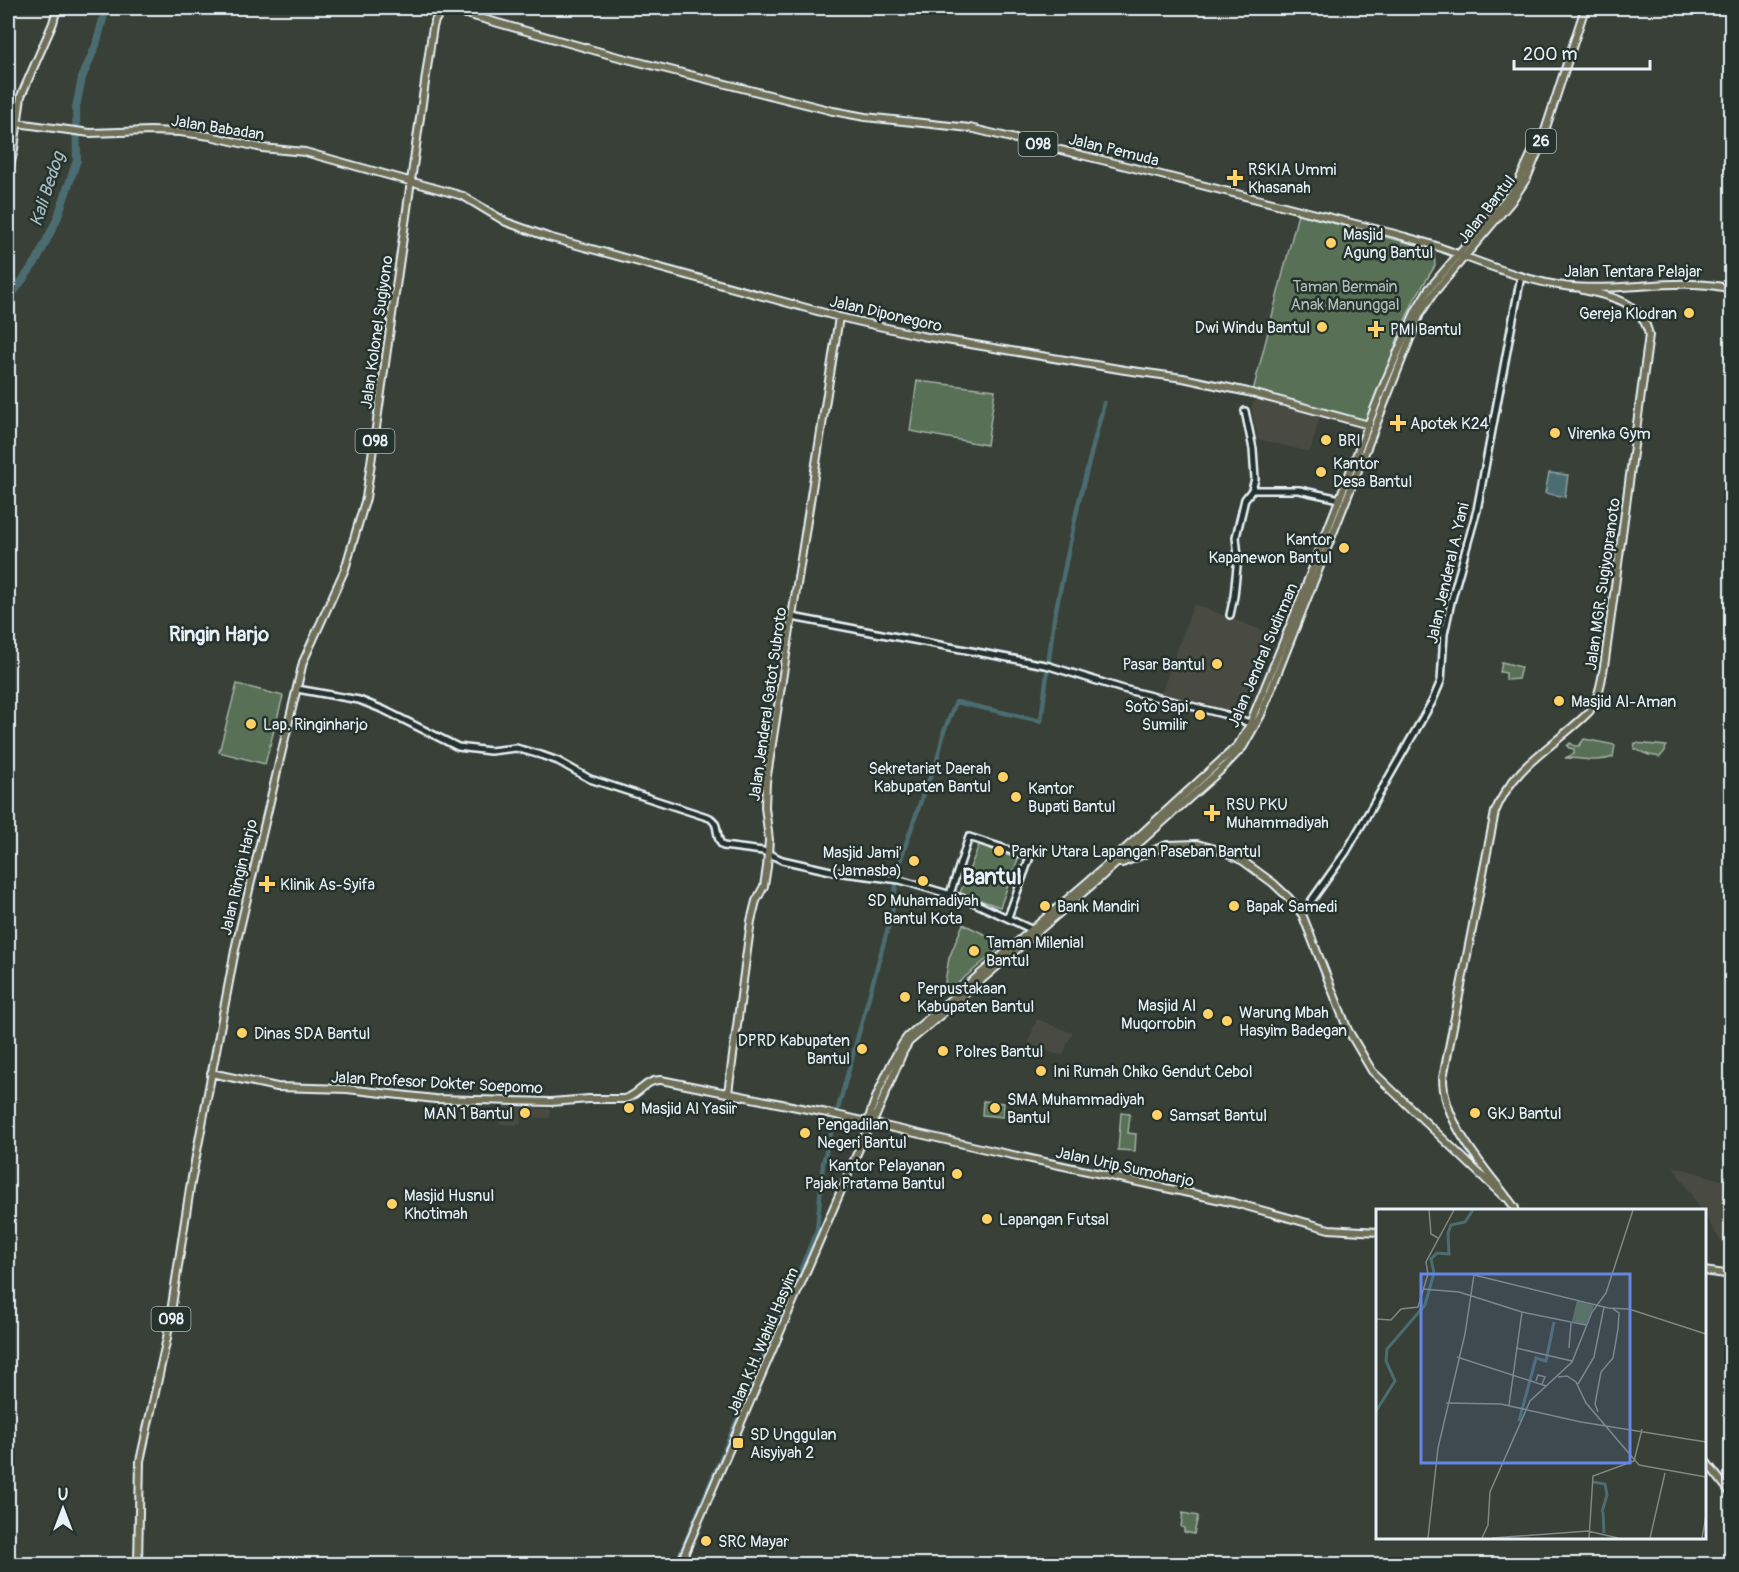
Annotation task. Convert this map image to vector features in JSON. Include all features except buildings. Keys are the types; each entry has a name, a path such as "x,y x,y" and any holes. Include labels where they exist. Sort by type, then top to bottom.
{"main road":[{"path":"8,175 21,96 53,23 57,8"},
{"name":"Jalan Bantul","path":"1462,256 1511,202 1527,178 1537,154 1583,8"},
{"name":"Jalan Pemuda","path":"411,181 433,27 436,17 441,12 449,10 611,55 833,111 962,127 1040,144 1391,233 1462,256"},
{"name":"Jalan Babadan","path":"17,123 90,133 150,131 199,135 262,148 316,154 411,181"},
{"name":"Jalan Diponegoro","path":"411,181 463,196 506,222 542,236 839,317 946,341 1183,378 1246,391 1369,425"},
{"name":"Jalan Kolonel Sugiyono","path":"297,689 306,653 351,553 366,498 411,181"},
{"name":"Jalan Tentara Pelajar","path":"1462,256 1521,276 1556,284 1589,288 1686,283 1731,289"},
{"name":"Jalan Jendral Sudirman","path":"869,1126 895,1057 908,1036 1119,860 1198,787 1235,748 1250,723 1310,585 1340,500 1406,332 1421,300 1432,285 1462,256"},
{"name":"Jalan Jendral Sudirman","path":"1035,931 1237,754 1249,739 1420,314 1432,294 1462,256"},
{"name":"Jalan MGR. Sugiyopranoto","path":"1516,1209 1452,1118 1444,1096 1444,1071 1498,803 1519,771 1580,721 1593,706 1599,693 1649,335 1646,322 1633,307 1595,293 1556,284"},
{"name":"Jalan Jenderal Gatot Subroto","path":"728,1093 749,928 756,901 766,878 769,831 765,790 839,317"},
{"name":"Jalan Ringin Harjo","path":"211,1073 236,945 297,689"},
{"path":"1119,860 1122,863 1173,844 1197,844 1211,847 1243,861 1282,891 1302,914 1348,1030 1372,1071 1516,1209"},
{"name":"Jalan Profesor Dokter Soepomo","path":"211,1073 277,1088 346,1089 444,1099 551,1102 624,1099 632,1097 648,1083 657,1080 832,1114 869,1126"},
{"name":"098","path":"138,1564 140,1461 167,1338 190,1188 211,1073"},
{"name":"Jalan Urip Sumoharjo","path":"869,1126 1235,1203 1329,1229 1376,1232"},
{"name":"Jalan K.H. Wahid Hasyim","path":"680,1564 869,1126"},
{"path":"1706,1271 1731,1275"},
{"path":"1706,1462 1731,1495"}],"street":[{"name":"Jalan Jenderal A. Yani","path":"1302,914 1350,845 1438,688 1444,634 1477,510 1521,276"},
{"path":"1230,615 1238,557 1236,537 1245,499 1252,490 1255,479 1254,456 1245,411"},
{"path":"1252,490 1299,490 1340,500"},
{"path":"792,617 1048,666 1123,689 1208,709 1250,723"},
{"path":"297,689 368,703 458,747 490,751 516,748 558,761 590,779 710,818 716,823 719,842 723,846 763,851 782,860 809,867 898,879 950,894 1008,917 1035,931"},
{"path":"950,894 969,837 1030,857 1008,917"}],"shaded area":[{"path":"1258,399 1320,416 1310,452 1258,439 1252,404"},
{"name":"Pasar Bantul","path":"1194,604 1274,635 1239,715 1200,701 1198,706 1161,694"},
{"path":"1037,1019 1072,1033 1063,1055 1028,1043"},
{"name":"MAN 1 Bantul","path":"500,1107 550,1109 550,1118 521,1117 520,1125 499,1124"},
{"path":"1673,1166 1731,1183 1731,1257 1706,1218 1706,1209 1700,1209"}],"green space":[{"name":"Taman Bermain Anak Manunggal","path":"1298,214 1431,249 1434,252 1435,266 1415,298 1401,329 1368,423 1253,391"},
{"path":"917,381 995,390 987,445 910,431"},
{"path":"1502,662 1521,667 1518,679 1506,680 1506,673 1500,672"},
{"name":"Lap. Ringinharjo","path":"237,684 283,696 265,764 219,752"},
{"path":"1584,739 1615,745 1613,757 1596,760 1565,758 1574,754 1574,749 1567,746 1570,743 1579,746"},
{"path":"1635,743 1666,746 1660,757 1634,749"},
{"path":"979,845 1018,859 1000,907 960,893"},
{"name":"Taman Milenial Bantul","path":"963,924 1005,944 954,986 949,987 945,982 949,958"},
{"path":"983,1101 1004,1103 1003,1117 982,1115"},
{"path":"1121,1113 1130,1114 1128,1133 1136,1134 1135,1151 1118,1150"},
{"path":"1183,1513 1198,1516 1194,1534 1184,1532 1184,1528 1181,1527"}],"water":[{"path":"1549,473 1568,475 1565,497 1545,493"}],"waterway":[{"name":"Kali Bedog","path":"8,300 37,260 57,219 77,160 76,107 82,78 96,45 106,8"},
{"path":"676,1564 817,1230 823,1163 892,913 899,864 926,786 936,765 944,731 956,702 1041,721 1054,619 1078,505 1104,403"}],"place":[{"name":"RSKIA Ummi Khasanah","path":"1235,178"},
{"name":"Masjid Agung Bantul","path":"1331,243"},
{"name":"Gereja Klodran","path":"1689,313"},
{"name":"Dwi Windu Bantul","path":"1322,327"},
{"name":"PMI Bantul","path":"1376,329"},
{"name":"Apotek K24","path":"1398,423"},
{"name":"Virenka Gym","path":"1555,433"},
{"name":"BRI","path":"1326,440"},
{"name":"Kantor Desa Bantul","path":"1321,472"},
{"name":"Kantor Kapanewon Bantul","path":"1344,548"},
{"name":"Pasar Bantul","path":"1217,664"},
{"name":"Masjid Al-Aman","path":"1559,701"},
{"name":"Soto Sapi Sumilir","path":"1200,715"},
{"name":"Lap. Ringinharjo","path":"251,724"},
{"name":"Sekretariat Daerah Kabupaten Bantul","path":"1003,777"},
{"name":"Kantor Bupati Bantul","path":"1016,797"},
{"name":"RSU PKU Muhammadiyah","path":"1212,813"},
{"name":"Parkir Utara Lapangan Paseban Bantul","path":"999,851"},
{"name":"Masjid Jami' (Jamasba)","path":"914,861"},
{"name":"SD Muhamadiyah Bantul Kota","path":"923,881"},
{"name":"Klinik As-Syifa","path":"267,884"},
{"name":"Bank Mandiri","path":"1045,906"},
{"name":"Bapak Samedi","path":"1234,906"},
{"name":"Taman Milenial Bantul","path":"974,951"},
{"name":"Perpustakaan Kabupaten Bantul","path":"905,997"},
{"name":"Masjid Al Muqorrobin","path":"1208,1014"},
{"name":"Warung Mbah Hasyim Badegan","path":"1227,1021"},
{"name":"Dinas SDA Bantul","path":"242,1033"},
{"name":"DPRD Kabupaten Bantul","path":"862,1049"},
{"name":"Polres Bantul","path":"943,1051"},
{"name":"Ini Rumah Chiko Gendut Cebol","path":"1041,1071"},
{"name":"Masjid Al Yasiir","path":"629,1108"},
{"name":"SMA Muhammadiyah Bantul","path":"995,1108"},
{"name":"MAN 1 Bantul","path":"525,1113"},
{"name":"GKJ Bantul","path":"1475,1113"},
{"name":"Samsat Bantul","path":"1157,1115"},
{"name":"Pengadilan Negeri Bantul","path":"805,1133"},
{"name":"Kantor Pelayanan Pajak Pratama Bantul","path":"957,1174"},
{"name":"Masjid Husnul Khotimah","path":"392,1204"},
{"name":"Lapangan Futsal","path":"987,1219"},
{"name":"SD Unggulan Aisyiyah 2","path":"738,1443"},
{"name":"SRC Mayar","path":"706,1541"}],"district":[{"name":"Ringin Harjo","path":"219,634"},
{"name":"Bantul","path":"992,876"}]}
